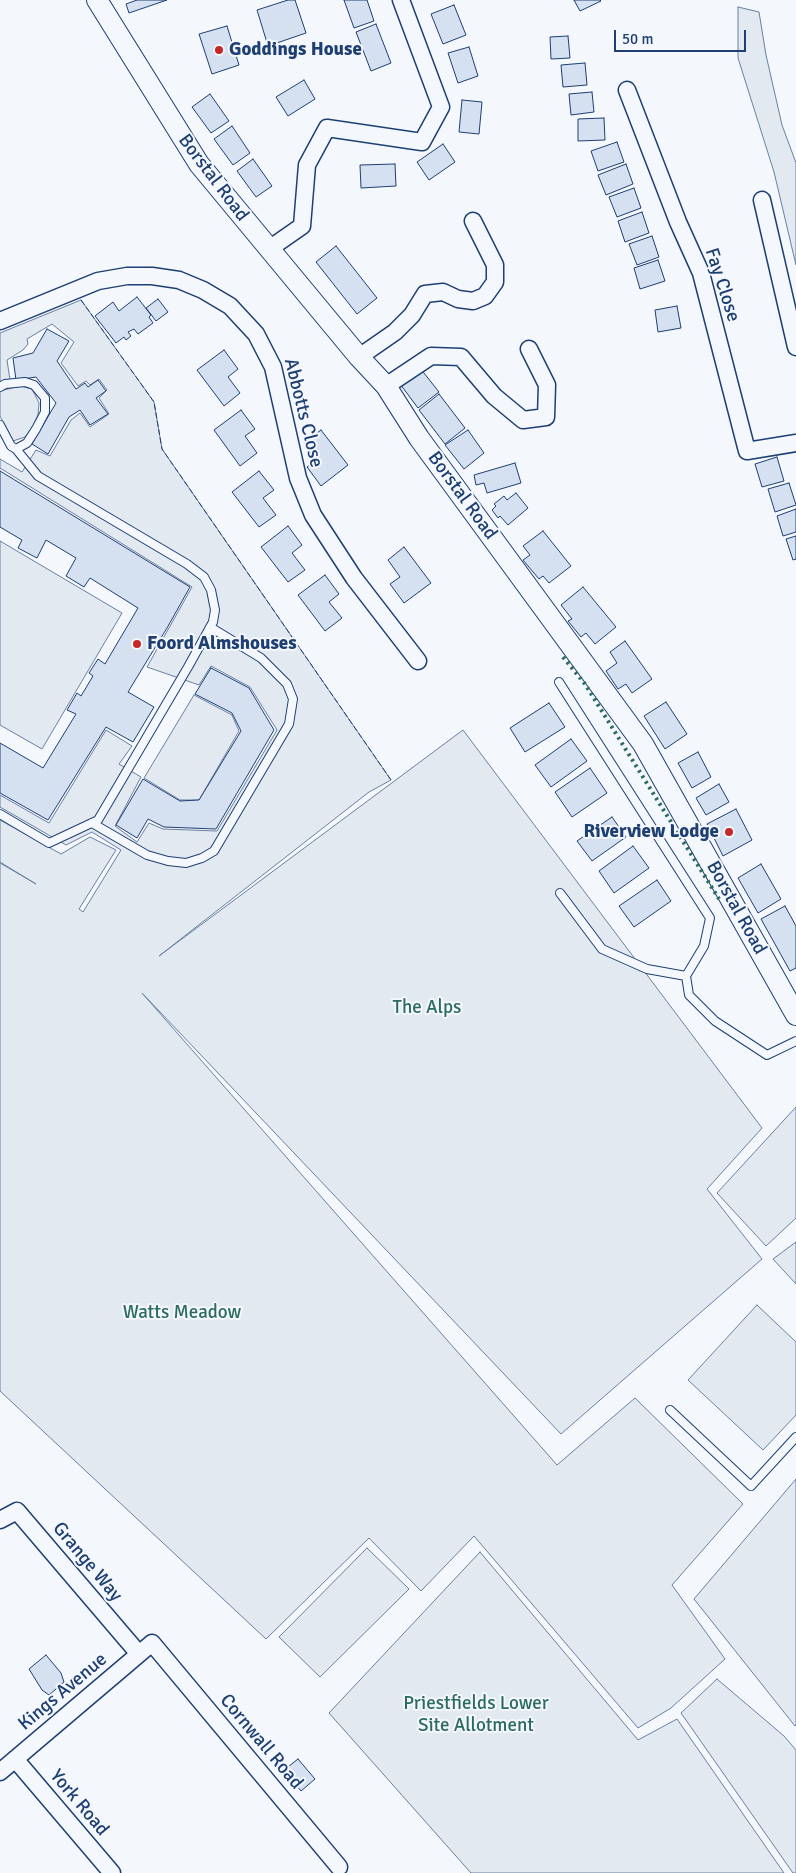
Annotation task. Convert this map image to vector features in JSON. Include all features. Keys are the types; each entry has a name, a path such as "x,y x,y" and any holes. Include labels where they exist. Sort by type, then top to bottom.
{"street":[{"name":"Borstal Road","path":"97,0 199,164 359,357 386,386 419,438 643,744 796,1015"},
{"path":"269,249 302,226 307,165 327,128 422,142 441,107 401,0"},
{"name":"Fay Close","path":"627,90 678,222 701,273 747,450 796,443"},
{"path":"762,200 796,347"},
{"path":"359,357 395,332 412,315 425,294 443,292 458,299 472,301 485,296 495,282 495,265 473,221"},
{"name":"Abbotts Close","path":"0,321 98,281 127,276 152,276 179,280 203,290 230,306 256,334 273,367 298,478 313,515 354,578 418,661"},
{"path":"386,386 431,356 461,357 494,396 522,420 546,417 547,385 529,350"},
{"name":"Grange Way","path":"0,1520 17,1511 139,1654"},
{"name":"Kings Avenue","path":"0,1772 152,1643"},
{"name":"Cornwall Road","path":"152,1643 339,1867"},
{"name":"York Road","path":"15,1759 112,1873"}],"lane":[{"path":"0,387 5,384 25,382 34,385 45,398 45,412 36,429 27,443 16,449"},
{"path":"0,425 11,446 16,449 38,476 187,564 204,577 211,590 215,607 214,619 210,627 98,820 49,843 0,814"},
{"path":"92,823 147,856 168,861 186,863 202,858 214,851 289,724 292,699 286,684 261,658 210,627"},
{"path":"559,682 710,918 704,946 686,976 689,995 715,1021 768,1055 796,1041"},
{"path":"560,893 602,949 647,968 686,976"},
{"path":"670,1410 751,1486 796,1437"}],"green space":[{"path":"738,7 759,12 766,55 782,125 796,163 796,265 774,172 738,58"},
{"path":"81,300 154,402 162,449 391,780 369,792 159,956 463,730 762,1128 707,1189 762,1259 561,1434 142,993 557,1465 635,1398 743,1504 672,1585 725,1659 671,1708 638,1728 474,1536 421,1591 369,1538 266,1639 0,1391 0,863 36,884 0,862 0,820 61,854 90,837 116,850 79,909 83,912 121,850 92,832 66,845 0,807 0,795 49,823 106,730 132,746 119,764 141,777 115,826 137,842 149,823 163,829 217,831 277,730 250,687 211,666 199,685 147,667 192,587 0,468 0,459 22,472 36,450 50,456 71,420 80,413 90,427 109,414 99,398 107,390 99,379 90,385 86,381 78,386 61,363 74,342 52,324 27,339 28,344 23,350 7,360 10,380 0,382 0,333"},
{"path":"20,386 32,389 39,403 38,415 25,437 13,441 0,416 0,391"},
{"path":"0,541 122,613 42,749 0,725"},
{"path":"194,695 232,715 239,731 199,800 180,800 144,778"},
{"path":"796,1107 796,1218 766,1246 717,1193"},
{"path":"796,1242 796,1284 773,1259"},
{"path":"757,1305 796,1342 796,1415 763,1450 688,1380"},
{"path":"796,1479 796,1725 795,1726 694,1599"},
{"path":"367,1548 409,1589 320,1677 279,1637"},
{"name":"Priestfields Lower Site Allotment","path":"480,1552 638,1740 677,1719 784,1873 471,1873 329,1713"},
{"path":"717,1679 784,1736 796,1750 796,1873 793,1873 681,1713"}],"building":[{"path":"137,0 167,0 129,13 126,4"},
{"path":"288,0 295,0 306,33 268,46 257,10"},
{"path":"344,0 367,0 374,21 354,28"},
{"path":"574,0 600,0 601,1 580,11"},
{"path":"454,5 466,35 443,44 431,14"},
{"path":"376,24 391,63 371,71 356,32"},
{"name":"Goddings House","path":"227,26 239,65 212,74 199,34"},
{"path":"568,36 570,58 551,59 550,37"},
{"path":"469,47 478,76 458,83 448,53"},
{"path":"585,63 587,85 563,87 561,65"},
{"path":"304,80 315,99 288,116 276,97"},
{"path":"592,92 594,112 571,115 569,94"},
{"path":"210,94 229,121 211,133 192,107"},
{"path":"462,100 482,102 479,134 459,132"},
{"path":"604,118 605,140 578,141 578,119"},
{"path":"232,126 250,153 233,165 214,139"},
{"path":"617,142 624,162 598,171 591,151"},
{"path":"443,144 455,162 429,180 417,162"},
{"path":"253,159 272,186 256,197 237,171"},
{"path":"395,164 396,186 361,188 360,165"},
{"path":"626,164 633,184 606,195 598,175"},
{"path":"634,188 641,208 617,217 609,197"},
{"path":"642,212 649,233 625,242 618,221"},
{"path":"652,236 659,257 637,265 629,244"},
{"path":"336,246 377,298 357,314 316,262"},
{"path":"658,260 665,281 640,289 634,268"},
{"path":"137,297 151,315 149,317 153,323 138,334 134,329 128,332 131,336 126,340 124,337 116,343 95,316 113,302 119,311"},
{"path":"158,299 168,312 156,321 146,308"},
{"path":"677,306 681,328 658,332 655,310"},
{"path":"47,329 69,341 57,361 76,389 85,383 88,387 98,380 106,391 96,398 108,414 90,425 80,410 69,417 48,454 32,444 56,403 36,377 16,380 13,358 33,353"},
{"path":"224,350 238,369 228,377 240,393 224,406 197,370"},
{"path":"420,368 439,392 418,408 400,384"},
{"path":"439,394 465,428 445,444 419,410"},
{"path":"241,410 255,429 245,436 257,453 240,466 214,430"},
{"path":"321,430 348,465 321,486 307,467 317,459 304,442"},
{"path":"468,430 484,453 464,469 445,445"},
{"path":"777,457 784,481 762,487 755,464"},
{"path":"515,463 521,483 487,493 484,483 476,485 474,475"},
{"name":"Foord Almshouses","path":"0,471 190,587 128,692 154,707 133,742 106,727 48,820 0,793 0,743 43,768 76,714 67,710 77,693 81,696 93,676 89,673 98,659 105,664 138,608 90,578 84,587 66,576 76,558 46,540 37,558 18,548 22,540 0,527"},
{"path":"259,471 274,490 263,498 276,515 259,527 232,492"},
{"path":"789,483 796,505 775,512 768,489"},
{"path":"516,493 528,508 508,525 500,516 498,518 492,510 496,506 494,504 504,496 507,500"},
{"path":"796,509 796,532 783,536 777,516"},
{"path":"288,526 302,545 292,553 305,570 288,582 261,547"},
{"path":"543,531 571,566 549,583 543,576 539,579 523,560 530,555 523,546"},
{"path":"796,536 796,559 793,560 786,539"},
{"path":"404,547 431,583 404,603 390,584 400,577 388,560"},
{"path":"325,575 339,594 329,602 342,618 325,631 298,595"},
{"path":"583,587 616,627 595,644 586,633 581,637 568,621 572,619 561,605"},
{"path":"625,641 652,679 632,693 626,684 618,689 606,671 617,663 610,652"},
{"path":"211,668 249,688 274,730 216,829 164,827 148,819 137,838 116,825 143,779 180,801 199,800 241,731 232,713 195,694"},
{"path":"666,702 687,734 665,749 644,716"},
{"path":"549,703 565,727 525,752 510,728"},
{"path":"571,739 587,761 551,787 535,765"},
{"path":"698,752 711,777 692,788 678,763"},
{"path":"590,768 607,793 572,817 555,792"},
{"path":"719,784 729,802 706,815 696,798"},
{"name":"Riverview Lodge","path":"736,809 752,840 723,856 707,824"},
{"path":"612,817 626,837 592,861 577,841"},
{"path":"633,846 649,868 614,893 599,871"},
{"path":"761,864 781,899 758,913 738,878"},
{"path":"657,880 671,901 634,927 619,906"},
{"path":"785,906 796,926 796,968 790,971 761,919"},
{"path":"46,1655 61,1673 64,1682 49,1695 42,1690 29,1669"},
{"path":"298,1759 315,1779 301,1791 284,1770"}],"hedge":[{"path":"563,657 585,684 719,899"}],"fence":[{"path":"81,300 154,402 162,449 391,780"}],"place":[{"name":"Goddings House","path":"219,50"},
{"name":"Foord Almshouses","path":"137,644"},
{"name":"Riverview Lodge","path":"729,832"}],"park label":[{"name":"The Alps","path":"427,1008"},
{"name":"Watts Meadow","path":"182,1313"}]}
